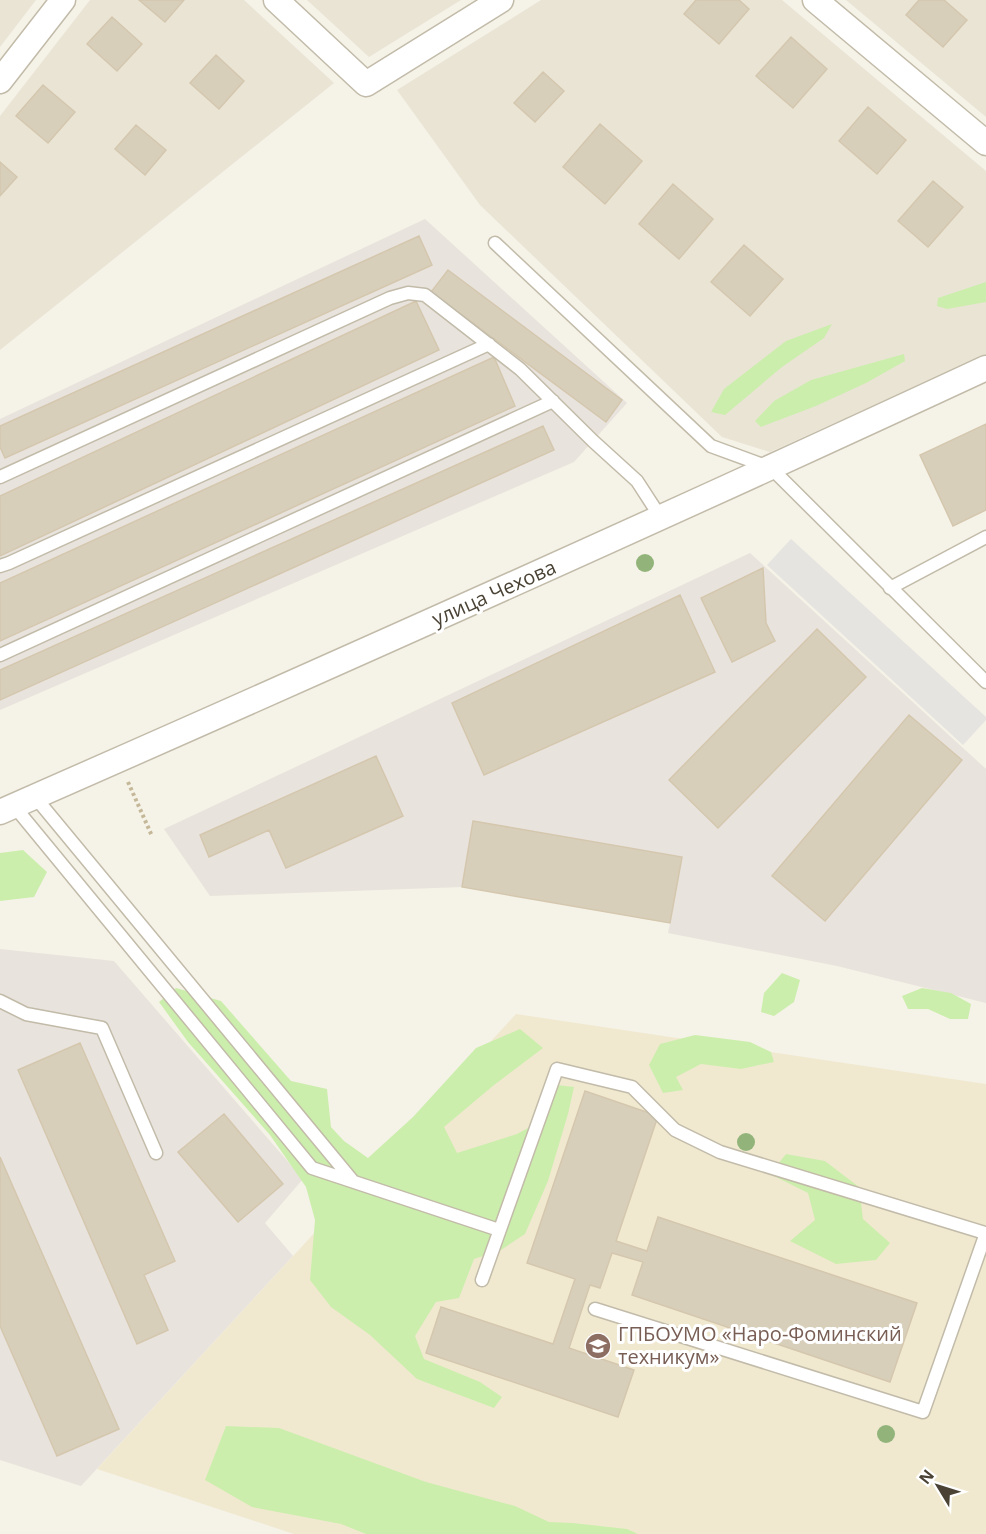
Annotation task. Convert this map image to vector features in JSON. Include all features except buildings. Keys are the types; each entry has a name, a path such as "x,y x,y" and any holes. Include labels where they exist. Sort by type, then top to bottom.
{"street":[{"path":"0,81 63,0"},
{"path":"276,0 366,84 501,0"},
{"path":"815,0 986,143"},
{"name":"улица Чехова","path":"16,805 661,518 986,368"}],"lane":[{"path":"495,243 711,446 771,468 986,682"},
{"path":"0,477 390,298 408,293 425,295 520,369 637,481 661,518"},
{"path":"0,566 489,344"},
{"path":"0,655 553,401"},
{"path":"890,588 986,537"},
{"path":"16,805 352,1181"},
{"path":"16,805 312,1168 500,1230"},
{"path":"0,1001 26,1014 102,1028 156,1153"},
{"path":"482,1280 557,1069 632,1087 675,1130 720,1152 986,1233 922,1412 595,1309"}],"path":[{"path":"118,760 152,836"}],"shaded area":[{"path":"0,0 36,0 0,47"},
{"path":"90,0 244,0 334,83 0,350 0,116"},
{"path":"307,0 461,0 369,57"},
{"path":"541,0 782,0 986,171 986,355 770,452 722,437 480,205 397,90"},
{"path":"846,0 986,0 986,117"},
{"path":"425,219 627,403 574,462 0,710 0,419"},
{"path":"791,539 986,717 986,720 963,745 767,565"},
{"path":"750,553 986,769 986,1003 837,966 668,933 670,923 462,887 210,896 164,829"},
{"path":"0,949 114,961 303,1179 265,1223 293,1256 81,1486 0,1460"},
{"name":"ГПБОУМО «Наро-Фоминский техникум»","path":"516,1014 986,1084 986,1534 294,1534 97,1469"}],"green space":[{"path":"986,282 986,302 947,309 937,306 938,298"},
{"path":"832,324 824,338 782,367 725,415 711,412 724,389 786,341"},
{"path":"904,354 905,361 866,383 816,406 761,427 755,421 774,401 811,380"},
{"path":"23,850 47,872 34,897 0,901 0,853"},
{"path":"782,973 800,980 794,1002 774,1016 761,1012 764,993"},
{"path":"176,988 221,1001 291,1081 327,1089 331,1127 344,1141 368,1158 413,1117 476,1048 520,1029 543,1048 444,1127 457,1153 517,1134 543,1120 557,1085 574,1087 548,1181 525,1234 501,1250 474,1259 459,1298 436,1302 415,1336 424,1359 480,1382 502,1397 494,1408 417,1379 370,1335 331,1307 310,1280 315,1220 306,1187 270,1135 188,1042 159,1002"},
{"path":"922,988 951,993 971,1004 968,1019 950,1019 928,1009 908,1009 902,996"},
{"path":"695,1035 750,1042 771,1052 774,1062 741,1069 701,1064 676,1077 683,1090 663,1093 649,1065 660,1044"},
{"path":"786,1154 825,1161 859,1187 863,1219 890,1243 876,1260 836,1264 790,1241 815,1220 808,1193 770,1174"},
{"path":"226,1426 279,1428 426,1482 515,1506 549,1522 627,1529 638,1534 366,1534 341,1524 252,1507 205,1480"}],"place":[{"name":"ГПБОУМО «Наро-Фоминский техникум»","path":"598,1346"}]}
